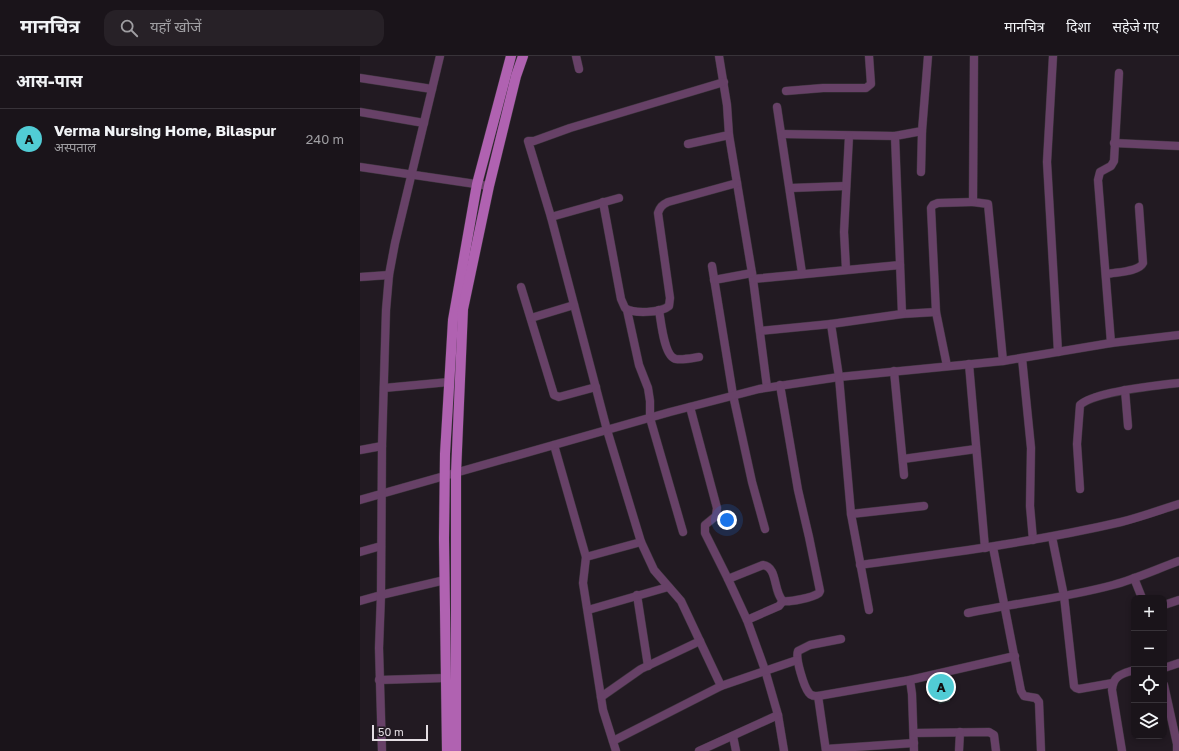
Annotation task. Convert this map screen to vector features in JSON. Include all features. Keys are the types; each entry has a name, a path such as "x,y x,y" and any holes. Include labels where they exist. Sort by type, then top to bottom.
{"main road":[{"path":"447,751 445,477 453,320 478,184 511,56"},
{"path":"456,751 456,473 463,309 489,186 522,56"}],"street":[{"path":"382,751 379,680 382,446 386,310 389,275 395,243 440,56"},
{"path":"576,56 579,69"},
{"path":"719,56 724,82 729,135 753,276 767,387"},
{"path":"786,90 869,87 871,80 869,56"},
{"path":"922,172 922,131 928,56"},
{"path":"973,202 974,56"},
{"path":"1053,56 1047,162 1058,352"},
{"path":"1112,343 1099,174 1102,170 1109,168 1113,164 1119,73"},
{"path":"360,78 432,89"},
{"path":"721,686 681,601 654,570 641,542 607,430 551,216 528,141 534,141 570,128 724,82"},
{"path":"778,107 802,273"},
{"path":"360,112 424,123"},
{"path":"782,134 895,136 922,131"},
{"path":"688,144 729,135"},
{"path":"846,269 844,232 849,136"},
{"path":"895,136 902,314"},
{"path":"1114,143 1179,146"},
{"path":"360,167 412,176 489,186"},
{"path":"627,310 637,312 659,310 669,306 670,298 658,214 662,205 737,183"},
{"path":"790,188 846,186"},
{"path":"551,216 619,198"},
{"path":"603,202 621,299 627,310 639,365 648,388 650,418 683,532"},
{"path":"947,366 936,312 931,208 938,203 973,202 988,204 1003,361"},
{"path":"1106,274 1136,269 1142,267 1144,263 1139,207"},
{"path":"714,280 900,264"},
{"path":"712,266 733,395 752,482 765,529"},
{"path":"360,277 389,275"},
{"path":"522,287 554,395 559,397 596,387"},
{"path":"531,318 574,305"},
{"path":"659,310 666,347 670,355 677,359 699,357"},
{"path":"760,331 831,324 902,314 936,312"},
{"path":"831,324 839,377 851,514 869,610"},
{"path":"360,500 650,418 767,387 839,377 1003,361 1112,343 1179,335"},
{"path":"1022,358 1031,448 1030,506 1033,540"},
{"path":"969,364 976,449 989,548 1004,605 1022,694 1027,698 1036,698 1039,702 1041,751"},
{"path":"894,371 904,475"},
{"path":"384,388 449,382"},
{"path":"1080,489 1077,444 1080,405 1088,400 1126,390 1179,383"},
{"path":"780,386 798,490 820,588 819,593 814,596 783,601"},
{"path":"1126,390 1128,426"},
{"path":"690,407 717,508 716,516 705,525 705,533 747,620 765,670 778,715 784,751"},
{"path":"554,445 586,557 583,582 603,710 616,751"},
{"path":"360,450 382,446"},
{"path":"903,459 976,449"},
{"path":"860,565 989,548 1052,537 1122,521 1179,504"},
{"path":"851,514 924,506"},
{"path":"1052,537 1064,596 1074,686 1079,689 1112,683"},
{"path":"586,557 641,542"},
{"path":"360,552 381,546"},
{"path":"968,613 1004,605 1064,596 1134,578 1179,561"},
{"path":"728,579 758,566 767,565 771,570 778,594 783,601"},
{"path":"1134,578 1141,595"},
{"path":"360,601 445,580"},
{"path":"588,610 668,586"},
{"path":"637,596 648,666"},
{"path":"1167,604 1179,600"},
{"path":"747,620 779,606 783,601"},
{"path":"841,639 801,648 797,653 797,660 809,693 813,696 910,680 1015,656"},
{"path":"601,697 641,669 700,640"},
{"path":"613,741 721,686 797,660"},
{"path":"1167,667 1179,663"},
{"path":"1122,751 1112,683 1120,675 1131,671"},
{"path":"379,680 446,678"},
{"path":"818,696 826,750 914,747 910,680"},
{"path":"1167,699 1177,744 1177,751"},
{"path":"699,751 778,715"},
{"path":"959,751 960,732"},
{"path":"914,733 992,733 995,740 996,751"},
{"path":"733,736 736,751"}],"building":[{"path":"944,679 950,701 939,704 933,682"}],"place":[{"name":"Verma Nursing Home, Bilaspur","path":"941,687"}]}
